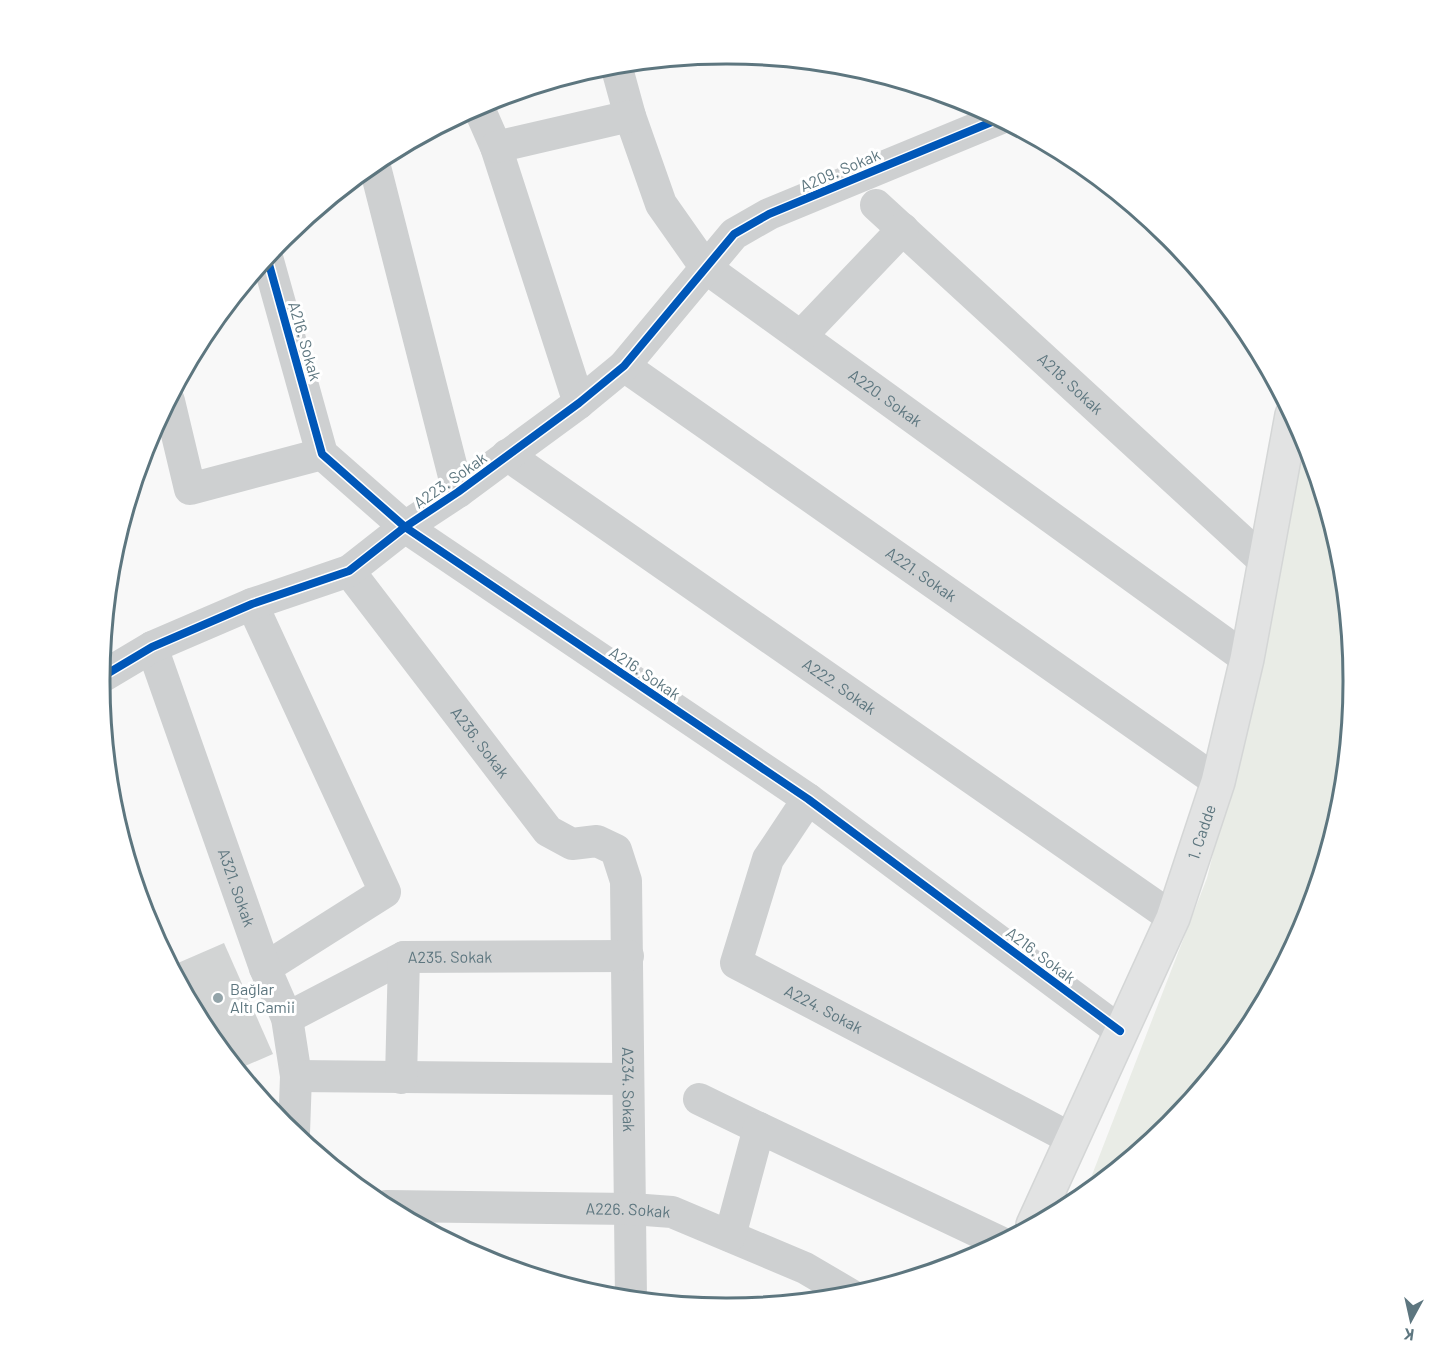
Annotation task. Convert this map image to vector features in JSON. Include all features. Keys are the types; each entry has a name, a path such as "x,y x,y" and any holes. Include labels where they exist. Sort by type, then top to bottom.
{"main road":[{"name":"1. Cadde","path":"1038,1213 1173,918 1218,782 1247,659 1289,430"}],"street":[{"name":"A220. Sokak","path":"619,74 630,116 661,204 706,268 802,335 1247,659"},
{"path":"482,115 496,147 579,403"},
{"path":"496,147 630,116"},
{"name":"A209. Sokak","path":"706,268 734,234 769,214 989,123"},
{"path":"377,173 459,492"},
{"name":"A218. Sokak","path":"876,205 1265,562"},
{"path":"802,335 903,229"},
{"name":"A216. Sokak","path":"270,268 322,454 405,527 808,799 1120,1031"},
{"name":"A223. Sokak","path":"110,672 152,647 252,604 349,572 405,527 459,492 579,403 624,366 706,268"},
{"name":"A221. Sokak","path":"624,366 1218,782"},
{"path":"172,413 190,489 322,454"},
{"name":"A222. Sokak","path":"507,455 1173,918"},
{"name":"A236. Sokak","path":"349,572 548,831 572,844 597,841 616,850 626,880"},
{"path":"252,604 385,892 266,968"},
{"name":"A321. Sokak","path":"152,647 266,968 287,1018 296,1076 294,1120"},
{"name":"A224. Sokak","path":"808,799 768,859 736,963 1072,1138"},
{"name":"A234. Sokak","path":"626,880 627,1079 632,1209 631,1290"},
{"name":"A235. Sokak","path":"287,1018 404,957 628,956"},
{"path":"401,1078 404,957"},
{"path":"296,1076 627,1079"},
{"path":"699,1099 991,1238"},
{"path":"730,1236 759,1128"},
{"name":"A226. Sokak","path":"404,1206 632,1209 672,1212 806,1268 838,1287"}],"shaded area":[{"path":"1301,457 1322,521 1338,601 1342,641 1342,721 1338,761 1322,841 1296,917 1279,954 1239,1024 1216,1056 1162,1117 1133,1145 1090,1179 1207,878 1273,613"}],"building":[{"name":"Bağlar Altı Camii","path":"224,943 273,1054 245,1066 214,1024 179,963"}],"cycle path":[{"path":"110,672 152,647 252,604 349,571 405,527 458,492 579,403 624,366 734,234 769,214 989,123"},
{"path":"270,268 322,454 405,527 808,799 1120,1031"}],"place":[{"name":"Bağlar Altı Camii","path":"218,998"}]}
